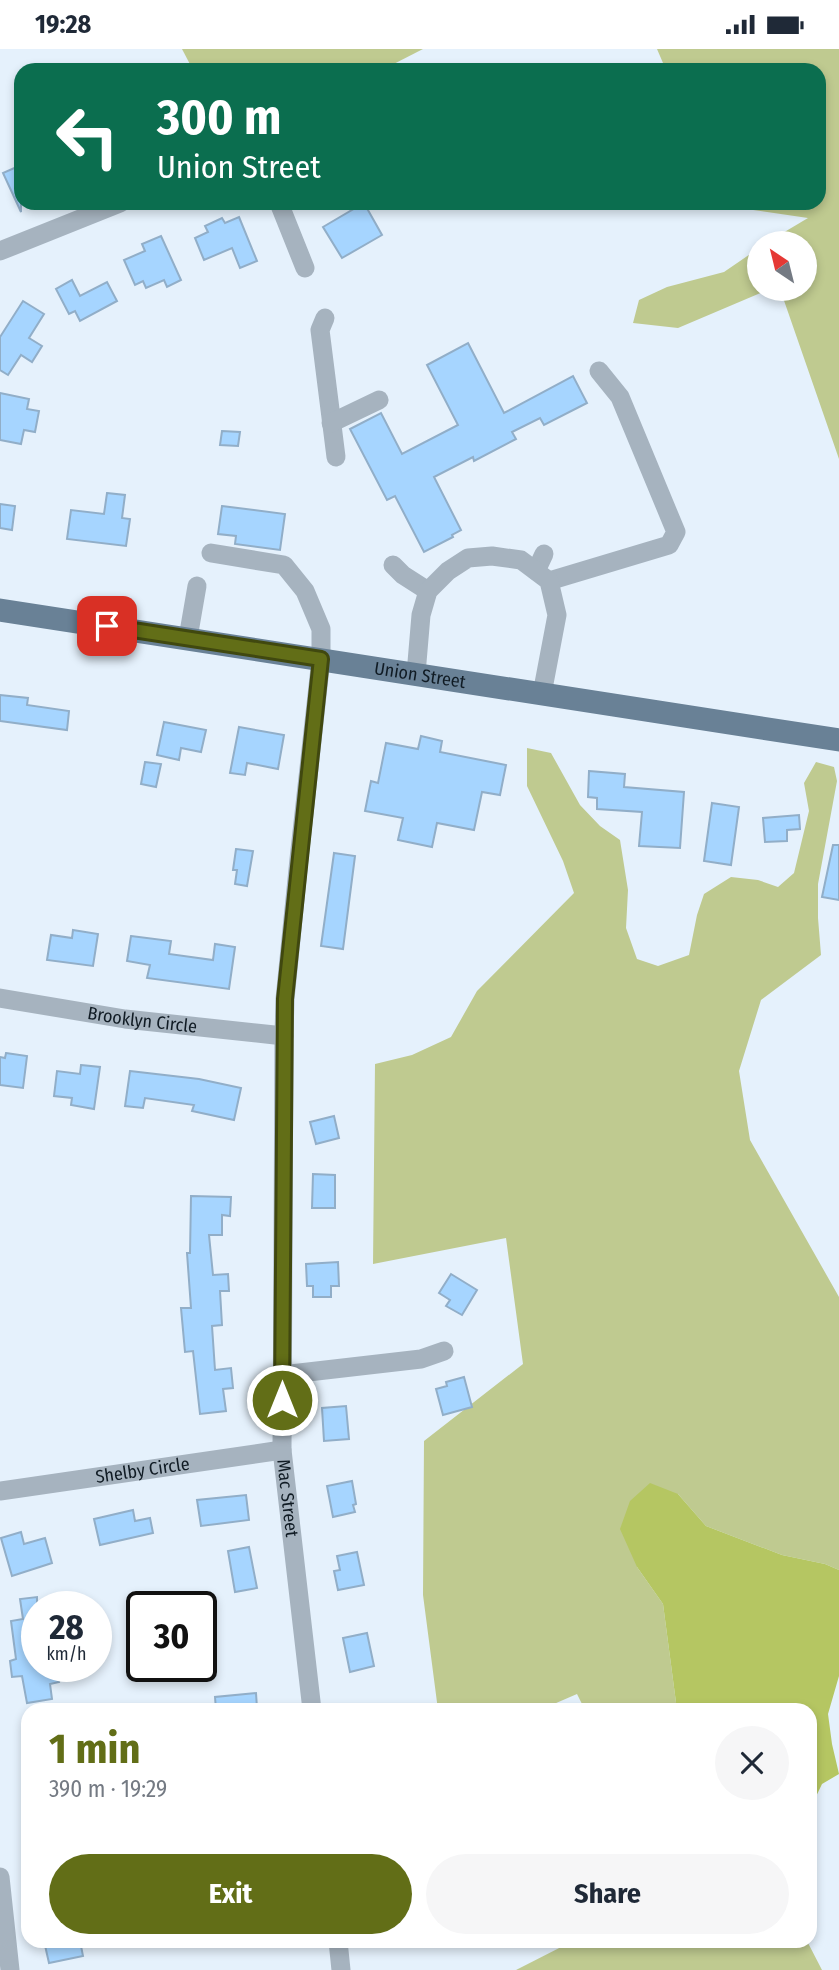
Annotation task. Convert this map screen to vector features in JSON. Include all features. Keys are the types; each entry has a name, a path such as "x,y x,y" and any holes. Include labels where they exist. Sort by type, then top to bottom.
{"main road":[{"name":"Union Street","path":"0,610 839,740"}],"street":[{"path":"0,251 102,210"},
{"path":"282,210 305,268"},
{"path":"325,318 320,330 336,457"},
{"path":"416,674 421,615 428,591 448,571 468,558 492,556 521,560 543,569 669,545 676,532 620,397 599,371"},
{"path":"331,423 379,400"},
{"name":"Mac Street","path":"211,553 284,565 305,591 321,629 321,659 295,897 284,1036 282,1450 311,1703"},
{"path":"393,565 428,591"},
{"path":"542,694 556,615 543,569"},
{"path":"188,638 197,586"},
{"name":"Brooklyn Circle","path":"0,998 125,1019 284,1036"},
{"path":"282,1375 421,1359 444,1351"},
{"name":"Shelby Circle","path":"0,1491 282,1450"},
{"path":"0,1877 10,1970"},
{"path":"339,1948 341,1970"}],"shaded area":[{"path":"182,49 423,49 396,63 189,63"},
{"path":"657,49 839,49 839,459 784,301 817,301 817,231 786,231 808,218 753,210 826,210 826,63 663,63"},
{"path":"747,256 747,299 678,328 633,323 639,300 667,287 724,272"},
{"path":"527,748 551,753 580,805 600,826 620,840 628,890 626,928 637,959 658,966 689,955 704,894 731,877 758,880 778,887 794,873 809,811 804,783 816,762 834,767 837,781 818,884 821,955 761,1000 739,1071 750,1140 839,1297 839,1570 825,1564 782,1555 706,1526 678,1494 637,1567 663,1604 676,1703 582,1703 577,1694 556,1703 437,1703 423,1595 424,1441 523,1364 506,1238 373,1264 375,1064 412,1055 451,1037 477,991 574,893 563,861 527,786"},
{"path":"650,1483 678,1494 706,1526 782,1555 825,1564 839,1570 839,1676 828,1714 839,1774 822,1784 817,1794 817,1703 676,1703 663,1604 637,1567 620,1529 630,1501"},
{"path":"559,1948 811,1948 822,1970 516,1970"}],"building":[{"path":"14,168 14,197 3,173"},
{"path":"352,210 368,210 382,235 342,258 323,227"},
{"path":"239,217 257,261 240,268 232,248 204,260 195,238 208,232 205,226 222,218 225,223"},
{"path":"161,236 181,280 167,287 164,280 146,288 143,281 135,285 124,260 145,251 142,244"},
{"path":"72,280 80,296 107,282 117,301 80,321 75,311 69,314 56,289"},
{"path":"23,301 44,314 29,338 42,346 32,362 21,355 8,375 0,370 0,337"},
{"path":"468,343 504,413 573,376 587,403 544,425 540,418 512,432 516,439 474,461 473,457 434,477 461,530 424,552 395,496 387,500 350,429 381,413 402,454 458,425 427,365"},
{"path":"0,393 29,399 27,409 39,411 35,432 24,430 21,444 0,440"},
{"path":"222,431 240,432 238,446 220,445"},
{"path":"107,493 125,495 122,518 130,519 126,546 67,539 71,510 104,514"},
{"path":"0,504 15,506 12,530 0,528"},
{"path":"222,506 285,514 280,550 235,544 236,536 218,534"},
{"path":"0,695 28,698 27,705 69,711 67,730 0,721"},
{"path":"164,722 206,730 201,752 181,748 179,760 157,755"},
{"path":"239,727 284,735 278,769 247,763 245,775 230,773"},
{"path":"421,736 442,741 440,752 506,765 500,795 482,792 474,830 437,823 432,847 398,840 403,818 365,811 371,781 378,783 386,743 418,749"},
{"path":"145,762 161,764 156,787 141,784"},
{"path":"589,771 625,774 624,787 684,792 680,848 639,846 642,812 597,809 597,798 588,797"},
{"path":"712,803 739,807 731,865 704,861"},
{"path":"799,815 800,829 787,830 787,841 765,842 763,818"},
{"path":"833,845 839,845 839,900 822,897"},
{"path":"236,849 253,851 247,886 235,884 237,870 233,870"},
{"path":"334,853 355,856 343,949 321,946"},
{"path":"73,930 98,934 93,966 47,960 51,935 72,938"},
{"path":"131,936 171,941 169,954 213,960 215,944 235,947 229,989 147,978 150,965 127,961"},
{"path":"6,1053 27,1056 23,1088 0,1085 0,1057 5,1058"},
{"path":"81,1065 100,1067 94,1109 71,1105 72,1098 54,1096 57,1071 80,1074"},
{"path":"130,1071 199,1079 241,1088 234,1120 192,1111 194,1105 145,1098 143,1108 125,1106"},
{"path":"334,1116 339,1138 316,1144 310,1122"},
{"path":"313,1174 335,1175 335,1208 312,1208"},
{"path":"191,1196 231,1197 230,1216 222,1215 222,1235 209,1235 213,1275 228,1274 229,1291 220,1291 222,1325 212,1326 215,1370 231,1368 233,1388 223,1389 226,1411 200,1414 193,1351 185,1352 181,1308 191,1308 187,1253 190,1253"},
{"path":"338,1262 339,1286 331,1286 331,1297 313,1297 313,1286 307,1286 306,1264"},
{"path":"451,1274 477,1290 462,1315 446,1306 450,1300 439,1293"},
{"path":"464,1377 472,1407 443,1415 436,1389 447,1386 446,1382"},
{"path":"346,1406 349,1439 324,1441 322,1408"},
{"path":"352,1481 355,1512 333,1517 327,1486"},
{"path":"246,1495 249,1520 201,1526 197,1500"},
{"path":"133,1510 135,1521 150,1518 153,1533 100,1545 94,1519"},
{"path":"21,1532 24,1544 45,1538 52,1563 12,1576 1,1538"},
{"path":"249,1547 257,1588 235,1592 228,1551"},
{"path":"357,1552 364,1585 338,1590 334,1571 340,1570 337,1556"},
{"path":"21,1619 21,1676 12,1677 10,1661 16,1659 11,1621"},
{"path":"367,1633 374,1666 350,1672 343,1638"},
{"path":"23,1682 59,1682 50,1684 52,1699 27,1703"},
{"path":"256,1693 257,1703 215,1703 215,1697"},
{"path":"46,1948 81,1948 83,1956 49,1963"}],"route":[{"path":"107,626 321,659 285,999 282,1400"}]}
